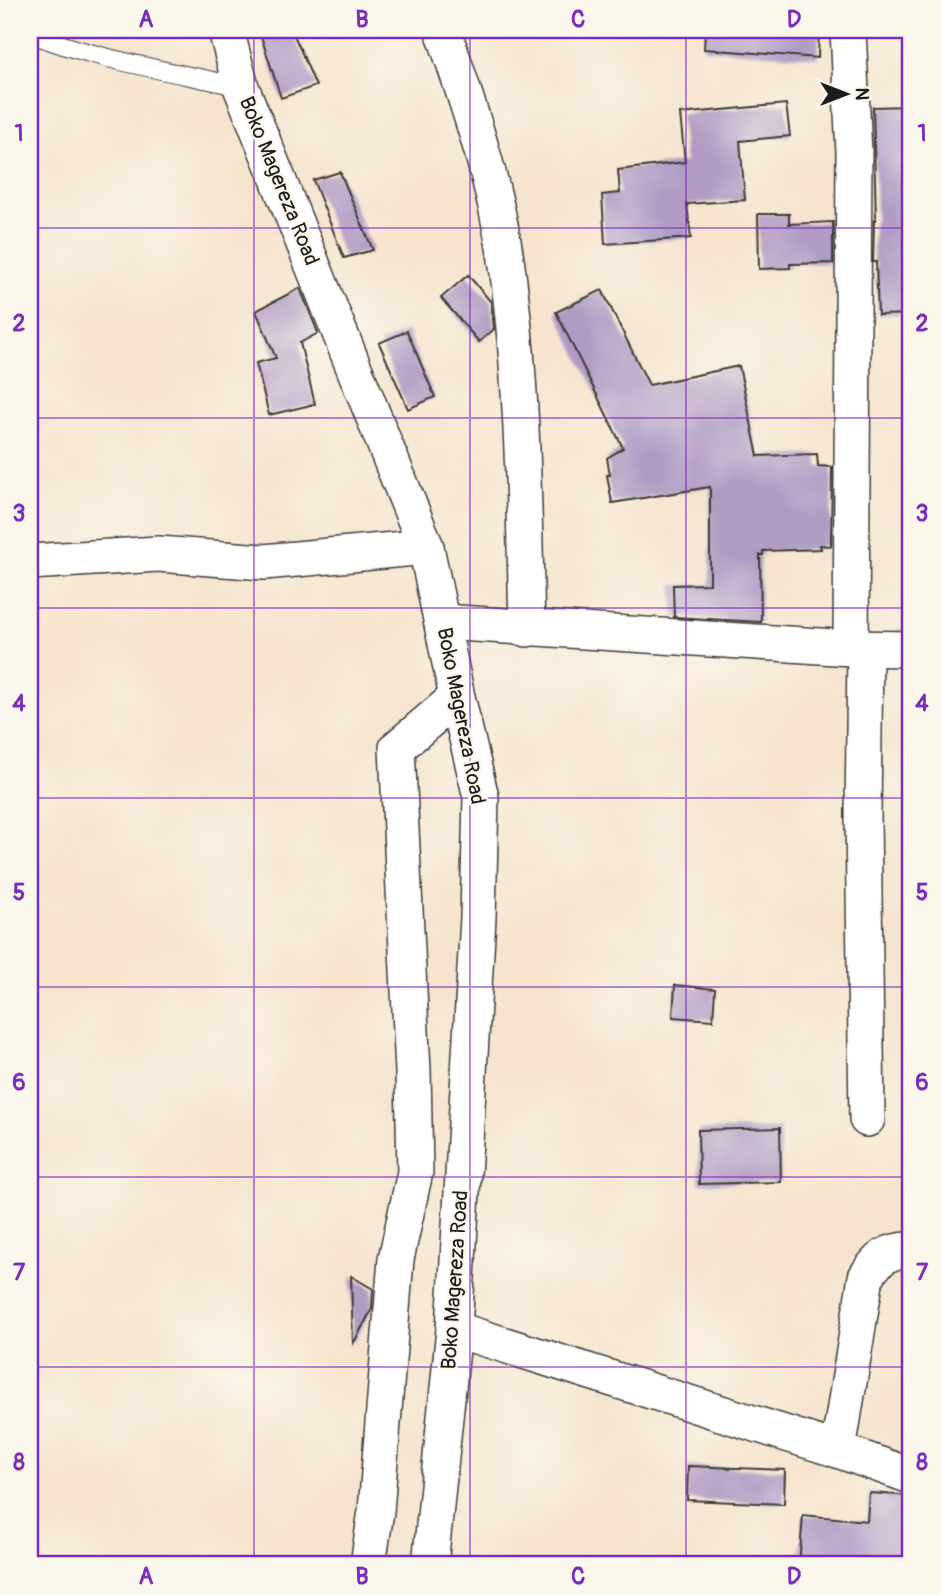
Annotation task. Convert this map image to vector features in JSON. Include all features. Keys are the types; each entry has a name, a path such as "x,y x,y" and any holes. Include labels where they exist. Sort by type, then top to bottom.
{"street":[{"name":"Boko Magereza Road","path":"226,30 241,87 426,547 481,797 478,918 454,1329 430,1565"},
{"path":"443,30 488,170 507,265 523,481 527,629"},
{"path":"848,30 854,153 858,649 867,1119"},
{"path":"30,562 159,554 264,562 426,547"},
{"path":"442,622 858,649 911,649"},
{"path":"368,1565 376,1511 396,1259 415,1172 413,1058 397,748 457,697"},
{"path":"838,1450 866,1277 878,1259 895,1250 911,1250"},
{"path":"454,1329 838,1450 911,1476"}],"lane":[{"path":"30,33 108,57 241,87"}],"building":[{"path":"259,30 292,30 316,86 281,98"},
{"path":"705,30 819,30 818,58 704,49"},
{"path":"786,104 790,136 740,141 745,200 687,204 691,238 605,244 602,195 620,193 618,170 685,162 680,114"},
{"path":"910,106 911,314 878,315 876,262 873,262 876,220 873,107"},
{"path":"340,172 373,250 344,258 313,180"},
{"path":"758,214 789,214 789,224 833,222 833,263 790,264 790,268 759,269"},
{"path":"468,275 491,302 494,329 479,342 441,298"},
{"path":"300,288 318,333 300,343 315,404 269,415 256,363 276,358 256,311"},
{"path":"602,290 649,385 739,366 758,456 817,454 818,466 832,467 831,546 820,545 821,549 763,551 763,555 760,555 761,622 674,617 673,585 710,584 710,487 612,503 607,458 623,448 556,312"},
{"path":"407,331 435,397 408,409 379,343"},
{"path":"675,985 715,989 713,1020 673,1017"},
{"path":"780,1128 781,1182 699,1184 698,1130"},
{"path":"351,1276 373,1289 372,1309 353,1344"},
{"path":"688,1466 785,1470 784,1504 687,1500"},
{"path":"869,1493 911,1496 911,1565 799,1565 803,1515 867,1521"}]}
